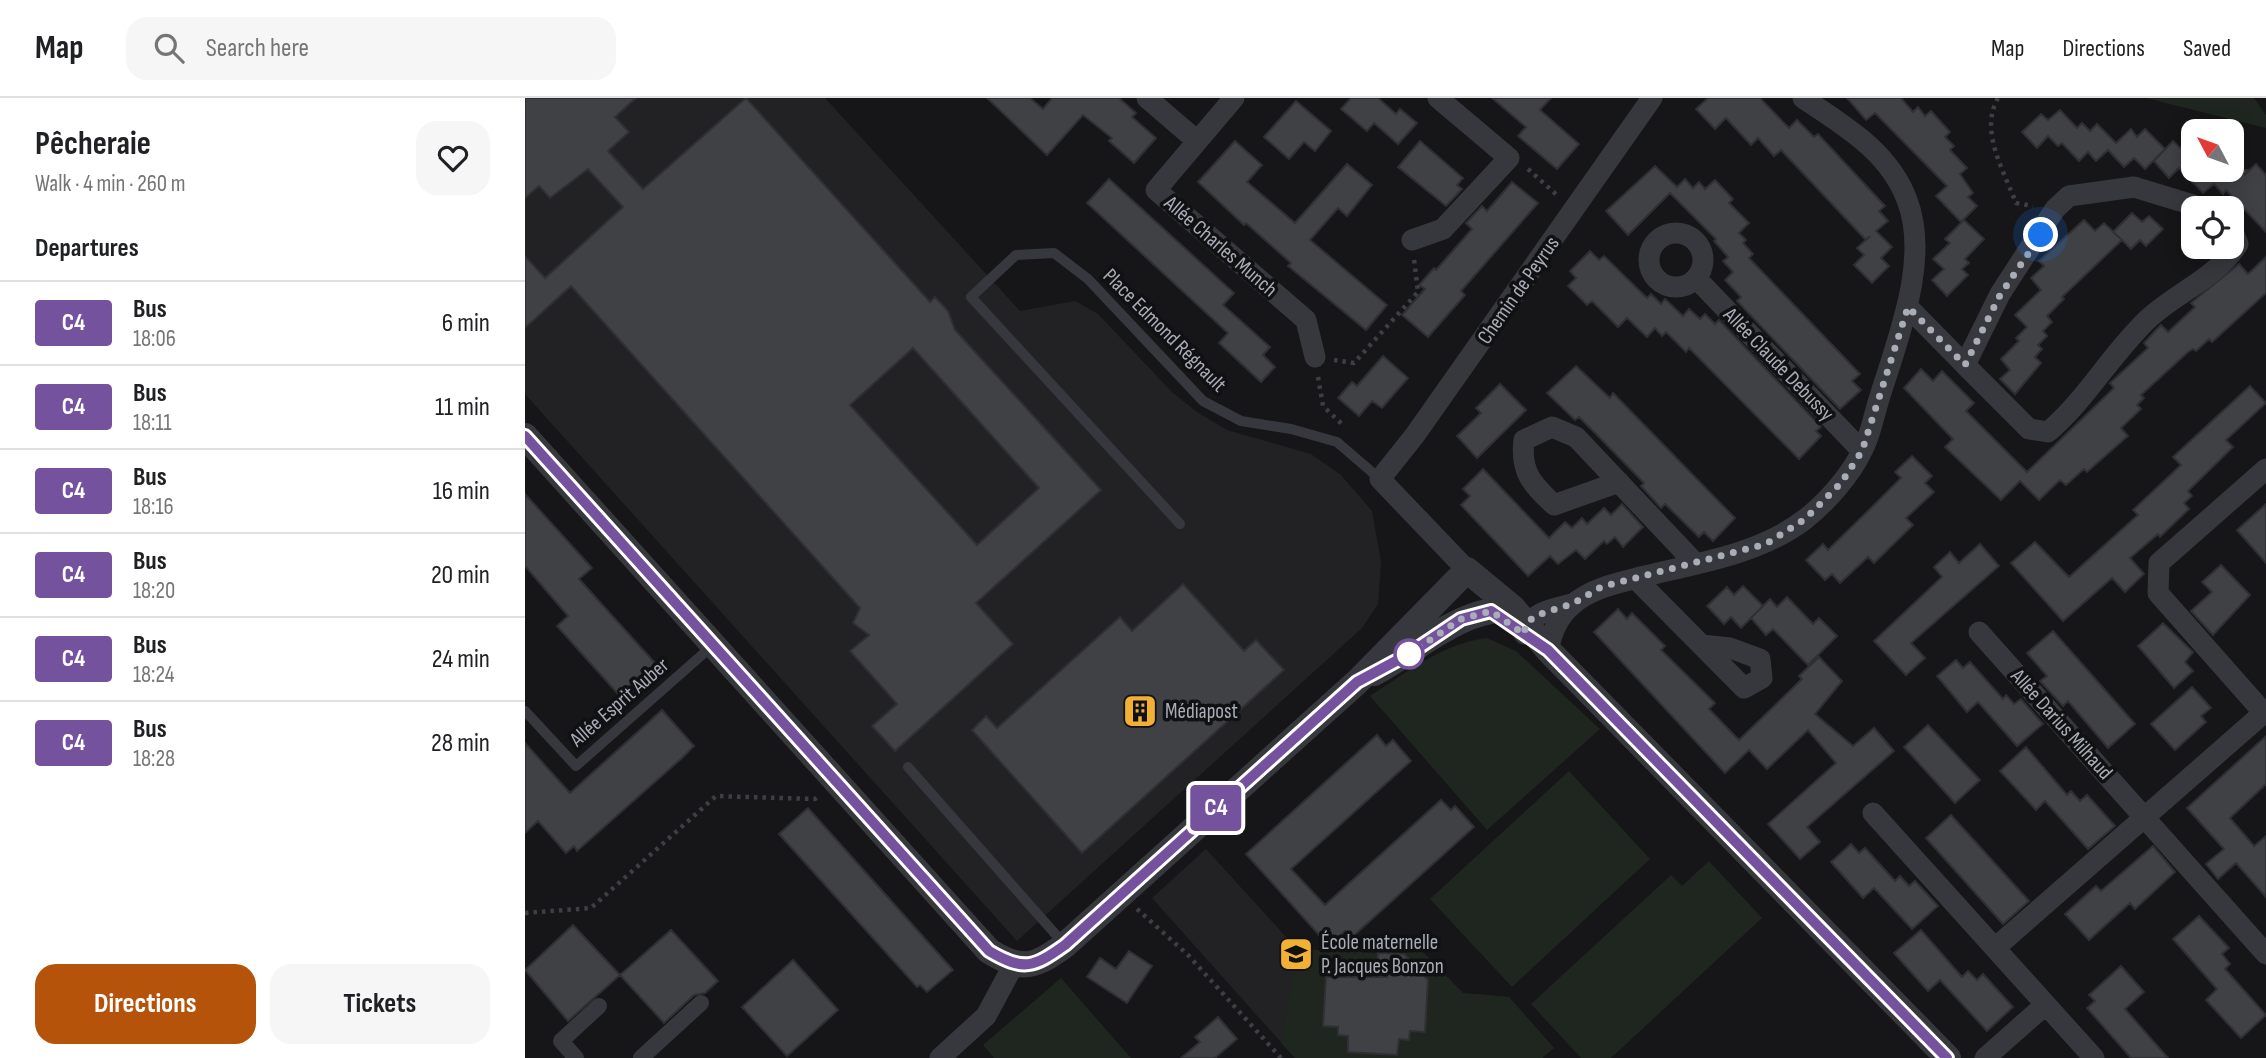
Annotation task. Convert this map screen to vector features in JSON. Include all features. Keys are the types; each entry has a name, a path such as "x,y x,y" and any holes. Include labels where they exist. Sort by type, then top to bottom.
{"street":[{"path":"1147,98 1197,141"},
{"name":"Allée Charles Munch","path":"1234,98 1156,190 1306,320 1315,357"},
{"path":"1412,240 1443,229 1509,158 1438,98"},
{"name":"Chemin de Peyrus","path":"1380,479 1575,210 1606,160 1652,98"},
{"path":"1525,629 1535,616 1574,603 1601,587 1766,544 1805,519 1841,483 1862,451 1908,307 1915,238 1907,200 1887,163 1856,133 1803,98"},
{"path":"1965,365 2000,295 2055,209 2069,196 2134,187 2181,201"},
{"path":"1908,307 2029,429 2048,432 2069,414 2104,365 2149,318 2228,259"},
{"name":"Allée Claude Debussy","path":"1696,278 1862,451"},
{"path":"525,436 989,951 1014,964 1040,964 1065,945 1357,682 1413,621 1479,589"},
{"path":"1995,948 2265,712 2158,593 2159,563 2266,469"},
{"path":"1380,479 1479,589 1513,608 1525,629 1948,1058"},
{"path":"1619,482 1696,564"},
{"path":"1636,579 1702,645"},
{"path":"1357,682 1409,654 1461,619 1479,589"},
{"path":"1548,650 1557,623 1574,603"},
{"name":"Allée Darius Milhaud","path":"1979,632 2266,954"},
{"path":"1873,813 2094,1058"},
{"path":"945,1057 986,1016 1014,964"},
{"path":"641,1058 701,1003"},
{"path":"1985,1058 2045,1004"},
{"path":"576,1058 561,1041 599,1006"}],"lane":[{"name":"Place Edmond Régnault","path":"1179,524 971,297 1016,255 1054,253 1088,279 1203,401 1241,421 1291,429 1337,442 1380,479"},
{"name":"Allée Esprit Auber","path":"525,710 576,766 712,646"},
{"path":"908,767 1065,945"}],"path":[{"path":"1998,98 1990,120 1992,138 2016,203 2055,209"},
{"path":"1509,158 1524,167 1575,210"},
{"path":"1337,442 1344,426 1323,406 1315,357 1354,363 1418,292 1412,240"},
{"path":"525,913 591,908 716,796 815,799 836,781"},
{"path":"1121,894 1188,955 1281,1058"}],"shaded area":[{"path":"525,98 825,98 1020,311 1075,301 1098,314 1172,392 1197,412 1227,430 1311,454 1341,475 1372,511 1381,562 1378,604 1362,628 1017,941 525,394"},
{"path":"2146,98 2254,98 2266,115 2266,128 2244,122 2244,119 2230,119"},
{"path":"1487,638 1516,651 1600,729 1487,830 1370,696 1440,652"},
{"path":"1569,771 1650,859 1512,987 1430,899"},
{"name":"École maternelle P. Jacques Bonzon","path":"1206,849 1297,949 1404,954 1415,944 1463,993 1509,997 1554,1048 1542,1058 1295,1058 1152,898"},
{"path":"1709,861 1762,918 1611,1058 1581,1058 1531,1004 1671,875 1682,886"},
{"name":"École maternelle P. Jacques Bonzon","path":"1415,944 1463,993 1509,997 1554,1048 1542,1058 1295,1058 1281,1043 1297,949 1404,954"},
{"path":"1061,978 1131,1058 994,1058 983,1045"}],"building":[{"path":"525,98 636,98 615,117 629,132 608,151 643,189 746,98 930,302 935,297 948,311 955,330 1101,490 976,603 1013,644 895,751 872,726 897,704 850,651 869,635 853,623 860,608 571,286 525,328 525,256 545,278 623,207 588,169 550,198 539,186 525,198","holes":["913,348 1039,488 977,545 850,405"]},
{"path":"987,98 1030,98 1043,109 1052,98 1119,98 1136,113 1132,117 1156,138 1134,163 1109,141 1112,138 1083,115 1047,155"},
{"path":"1351,98 1378,98 1396,114 1400,109 1417,123 1398,144 1374,123 1367,131 1341,109"},
{"path":"1492,98 1551,98 1540,110 1579,144 1557,169 1518,136 1526,127"},
{"path":"1708,98 1760,98 1789,128 1797,120 1814,137 1818,134 1885,206 1879,211 1888,221 1876,231 1892,247 1881,258 1889,266 1872,283 1854,265 1864,255 1857,248 1866,240 1781,150 1774,156 1758,138 1751,145 1726,118 1715,129 1696,109"},
{"path":"1847,98 1901,98 1913,112 1918,107 1925,116 1931,111 1950,132 1945,137 1954,146 1950,150 1967,168 1960,174 1973,193 1968,197 1977,206 1961,222 1936,196 1947,186 1875,113 1866,120"},
{"path":"1296,101 1331,131 1315,151 1304,142 1289,159 1264,137"},
{"path":"2060,110 2077,128 2082,123 2090,131 2097,124 2116,143 2131,129 2137,137 2145,129 2165,149 2145,169 2134,158 2124,167 2108,150 2096,161 2088,152 2079,161 2062,143 2058,146 2048,136 2037,148 2022,132 2041,114 2048,120"},
{"path":"1235,141 1262,165 1247,182 1295,223 1347,164 1372,185 1347,216 1338,208 1310,240 1387,305 1366,330 1288,266 1291,263 1246,223 1244,225 1198,182"},
{"path":"1420,141 1463,178 1457,185 1462,189 1446,206 1398,167"},
{"path":"2173,141 2180,148 2181,170 2179,168 2169,178 2154,161"},
{"path":"2256,164 2266,175 2266,232 2244,209 2244,196 2232,196 2226,190 2223,194 2214,184 2203,193 2192,182 2244,182 2244,170 2249,170"},
{"path":"1655,166 1677,187 1685,179 1693,188 1699,182 1705,189 1715,180 1733,199 1729,203 1749,223 1739,233 1746,240 1743,243 1753,254 1749,258 1860,374 1852,381 1861,390 1840,409 1737,301 1741,297 1725,280 1733,272 1723,261 1728,257 1714,241 1716,239 1670,193 1628,235 1606,211"},
{"path":"1109,179 1234,293 1223,305 1270,347 1263,355 1275,367 1261,382 1219,343 1228,333 1087,203"},
{"path":"1512,182 1538,203 1461,291 1465,295 1428,337 1402,315 1425,289 1419,285 1472,229 1466,223 1482,206 1487,211"},
{"path":"2132,213 2142,222 2149,216 2163,229 2146,246 2140,240 2131,249 2122,240 2062,297 2064,299 2047,316 2052,322 2043,331 2047,336 2038,345 2042,349 2035,357 2041,363 2015,394 2000,379 2010,370 2001,359 2019,341 2016,338 2027,327 2015,315 2041,290 2031,278 2044,266 2039,261 2084,220 2095,231 2104,223 2113,232"},
{"path":"1964,220 1984,239 1965,259 1969,263 1962,269 1968,275 1947,296 1932,280 1944,269 1933,259 1950,243 1945,239"},
{"path":"1590,251 1599,260 1604,256 1647,298 1651,294 1661,304 1665,299 1683,316 1689,309 1700,319 1705,314 1715,324 1719,320 1821,427 1816,431 1821,436 1799,459 1689,348 1686,352 1666,332 1662,336 1655,328 1647,337 1627,318 1618,327 1592,301 1587,305 1568,286 1576,278 1570,271"},
{"path":"2266,257 2266,293 2212,342 2209,339 2196,351 2193,349 2188,352 2141,395 2144,398 2137,405 2141,409 2121,428 2128,436 2087,472 2084,469 2066,485 2060,480 2039,500 2020,481 2001,500 1945,447 1953,439 1904,388 1921,369 1933,381 1942,371 1974,403 1966,411 2027,472 2114,388 2110,383 2148,348 2144,343 2161,325 2168,332 2195,307 2191,303 2239,264 2248,274"},
{"path":"1383,356 1408,378 1382,408 1372,401 1359,416 1338,398 1352,382 1357,386"},
{"path":"1576,366 1610,398 1613,393 1735,518 1713,541 1704,532 1699,537 1665,504 1661,508 1641,486 1644,483 1594,432 1579,417 1575,420 1547,393"},
{"path":"1500,384 1526,410 1477,458 1457,436 1481,413 1476,408"},
{"path":"2250,386 2266,403 2226,440 2233,447 2188,491 2192,496 2184,503 2189,509 2160,537 2158,534 2130,558 2144,574 2125,592 2112,578 2063,621 2011,563 2035,542 2069,577 2138,515 2133,510 2181,465 2173,457"},
{"path":"1912,456 1932,476 1925,483 1934,492 1906,518 1913,525 1874,563 1868,557 1840,583 1832,574 1825,580 1806,560 1823,544 1828,550 1875,504 1901,478 1895,472"},
{"path":"1483,469 1549,538 1565,522 1572,528 1582,518 1587,524 1604,508 1611,515 1622,504 1643,527 1623,547 1615,537 1607,544 1604,541 1585,559 1576,550 1558,564 1550,556 1528,576 1461,505 1470,496 1463,489"},
{"path":"525,494 592,568 579,579 664,673 634,700 625,690 619,695 557,626 568,616 525,566"},
{"path":"2266,504 2266,563 2237,530"},
{"path":"1980,544 1999,566 1911,643 1925,658 1906,675 1874,641 1942,577 1934,567 1950,552 1959,563"},
{"path":"2221,565 2250,595 2213,635 2191,611 2212,592 2202,582"},
{"name":"Médiapost","path":"1183,584 1244,651 1256,640 1284,670 1082,853 972,730 986,716 997,728 1120,617 1132,631"},
{"path":"1743,586 1763,606 1741,628 1731,617 1724,624 1707,606 1727,587 1734,595"},
{"path":"1787,597 1813,624 1819,618 1837,636 1808,665 1773,629 1766,635 1751,618 1770,599 1777,607"},
{"path":"1618,609 1627,619 1632,613 1665,646 1661,650 1715,703 1709,709 1739,740 1802,679 1799,676 1819,657 1842,681 1815,714 1853,746 1874,728 1894,751 1807,827 1820,842 1800,859 1768,824 1836,763 1808,730 1767,769 1749,750 1725,773 1594,632"},
{"path":"2163,623 2193,652 2185,662 2193,671 2174,688 2138,646"},
{"path":"2053,631 2135,724 2108,748 2068,701 2063,706 2040,681 2047,676 2027,653"},
{"path":"1956,660 1963,668 1970,662 2003,699 2006,695 2014,704 2021,699 2043,724 2017,746 1978,702 1967,712 1937,676"},
{"path":"2192,687 2211,708 2201,716 2206,722 2175,750 2151,724"},
{"path":"662,710 694,746 682,758 577,851 574,846 566,853 538,821 525,833 525,743 570,793"},
{"path":"1928,725 1980,780 1955,803 1904,747"},
{"path":"1377,735 1386,746 1393,740 1411,761 1291,869 1325,905 1441,800 1451,810 1455,806 1474,827 1351,938 1345,931 1329,946 1246,854"},
{"path":"2266,736 2266,784 2230,818 2254,846 2266,836 2266,897 2236,863 2218,879 2206,864 2224,849 2187,808"},
{"path":"2026,747 2067,795 2071,791 2080,801 2087,795 2115,826 2088,849 2045,801 2036,810 2000,771"},
{"path":"808,808 953,970 927,992 920,985 917,987 779,834"},
{"path":"1951,815 2029,901 2003,924 1926,838"},
{"path":"1851,844 1859,853 1865,848 1895,881 1900,876 1909,886 1915,881 1938,906 1912,929 1874,888 1863,898 1831,862"},
{"path":"2153,846 2175,872 2135,909 2130,903 2089,940 2065,914 2096,886 2101,891"},
{"path":"2199,916 2229,948 2222,954 2230,964 2225,969 2266,1015 2241,1038 2206,1000 2217,989 2173,939"},
{"path":"573,925 620,975 568,1021 525,970"},
{"path":"671,930 718,981 705,993 694,995 664,1023 620,975"},
{"path":"1921,930 1962,977 1968,971 1977,980 1983,974 2013,1007 1987,1031 1940,980 1928,991 1894,953"},
{"path":"1129,951 1152,966 1127,1003 1087,977 1100,958 1116,969"},
{"path":"1378,953 1404,954 1428,980 1425,1032 1410,1031 1409,1040 1399,1039 1397,1055 1348,1052 1348,1036 1338,1035 1338,1027 1323,1026 1326,977 1387,977 1377,966"},
{"path":"793,960 838,1010 787,1056 742,1007"},
{"path":"2121,966 2144,992 2125,1009 2168,1058 2131,1058 2087,1008 2095,1001 2089,995"},
{"path":"1218,1017 1237,1039 1215,1058 1181,1058 1200,1042 1195,1037"}],"bus line":[{"name":"C4","path":"525,436 989,951 1002,959 1014,964 1040,964 1065,945 1357,682 1409,654 1461,619 1491,611 1548,650 1843,948 1947,1058"}],"place":[{"name":"Médiapost","path":"1140,711"},
{"name":"École maternelle P. Jacques Bonzon","path":"1296,954"}],"route":[{"path":"1409,654 1461,619 1479,613 1491,611 1524,634 1526,624 1535,616 1574,603 1601,587 1766,544 1805,519 1841,483 1862,451 1908,307 1965,365 2000,295 2041,235"}]}
